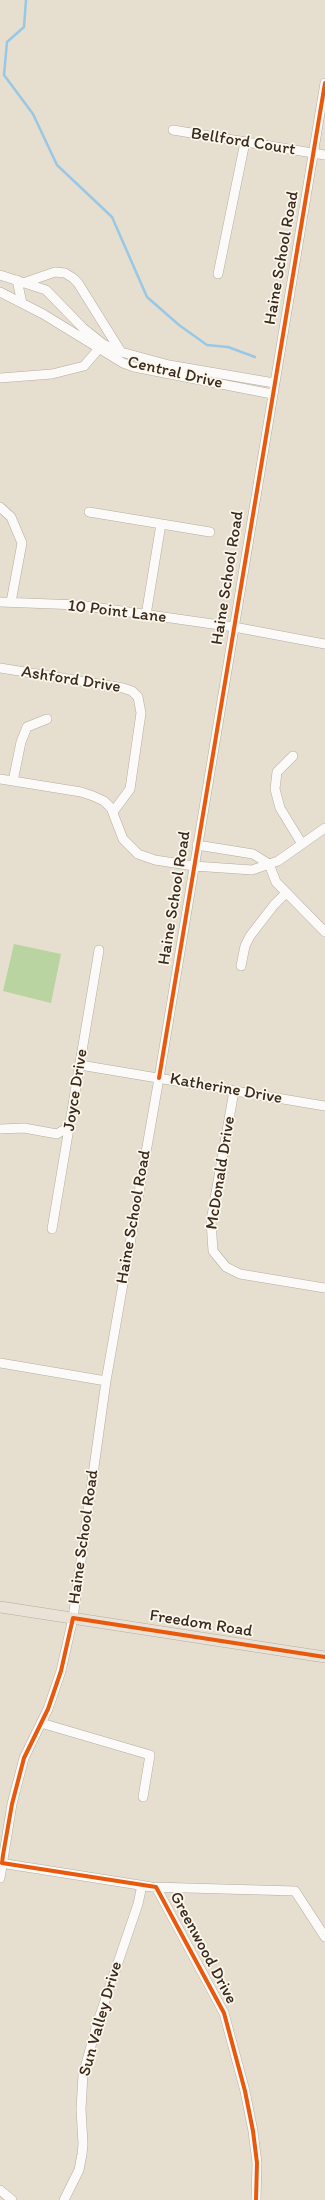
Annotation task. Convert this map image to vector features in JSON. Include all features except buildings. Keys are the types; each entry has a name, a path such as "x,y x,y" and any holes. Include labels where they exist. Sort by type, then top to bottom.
{"main road":[{"name":"Freedom Road","path":"0,1607 325,1657"}],"street":[{"name":"Haine School Road","path":"0,1878 1,1863 12,1804 24,1758 48,1710 61,1671 74,1618 106,1381 159,1078 325,83"},
{"name":"Bellford Court","path":"173,130 325,155"},
{"path":"218,274 244,142"},
{"name":"Central Drive","path":"21,281 55,272 65,273 73,278 78,283 121,352"},
{"name":"Central Drive","path":"0,275 46,290 101,346 169,365 274,383"},
{"path":"21,281 22,303"},
{"name":"Central Drive","path":"0,292 101,346 134,367 272,394"},
{"path":"0,378 52,374 84,366 101,346"},
{"path":"0,507 11,517 22,543 11,602"},
{"path":"89,512 210,532"},
{"path":"146,615 162,524"},
{"name":"10 Point Lane","path":"0,602 79,605 234,628 325,644"},
{"name":"Ashford Drive","path":"0,668 123,688 132,691 138,697 141,713 130,789 112,812"},
{"path":"13,781 21,742 27,727 48,719"},
{"path":"293,756 277,772 275,789 280,808 302,844"},
{"path":"0,779 81,792 104,801 112,812 123,839 130,848 138,854 155,860 194,866 252,870 278,861 325,828"},
{"path":"197,844 253,854 269,864 276,882 325,932"},
{"path":"241,966 245,946 250,936 274,905 286,893"},
{"name":"Joyce Drive","path":"52,1229 99,950"},
{"name":"Katherine Drive","path":"80,1065 325,1106"},
{"name":"McDonald Drive","path":"234,1091 211,1221 213,1250 226,1267 240,1274 325,1288"},
{"path":"0,1129 19,1127 57,1134 70,1126"},
{"path":"0,1363 106,1381"},
{"path":"41,1723 150,1754 142,1797"},
{"name":"Greenwood Drive","path":"1,1863 156,1887 295,1891 325,1937"},
{"name":"Sun Valley Drive","path":"64,2200 79,2170 82,2154 81,2109 83,2075 97,2024 138,1904 142,1885"},
{"name":"Greenwood Drive","path":"156,1887 224,2013 245,2091 252,2131 256,2163 256,2200"},
{"path":"0,2190 12,2200"}],"green space":[{"path":"14,944 61,954 51,1003 3,991"}],"waterway":[{"path":"26,0 24,27 7,42 4,75 33,114 57,165 112,217 147,297 179,325 207,345 228,347 255,357"}],"cycle path":[{"path":"159,1078 325,83"},
{"path":"256,2200 257,2163 253,2131 245,2091 224,2013 156,1887 2,1863 3,1855 12,1804 24,1758 48,1709 61,1671 73,1618 325,1657"}]}
